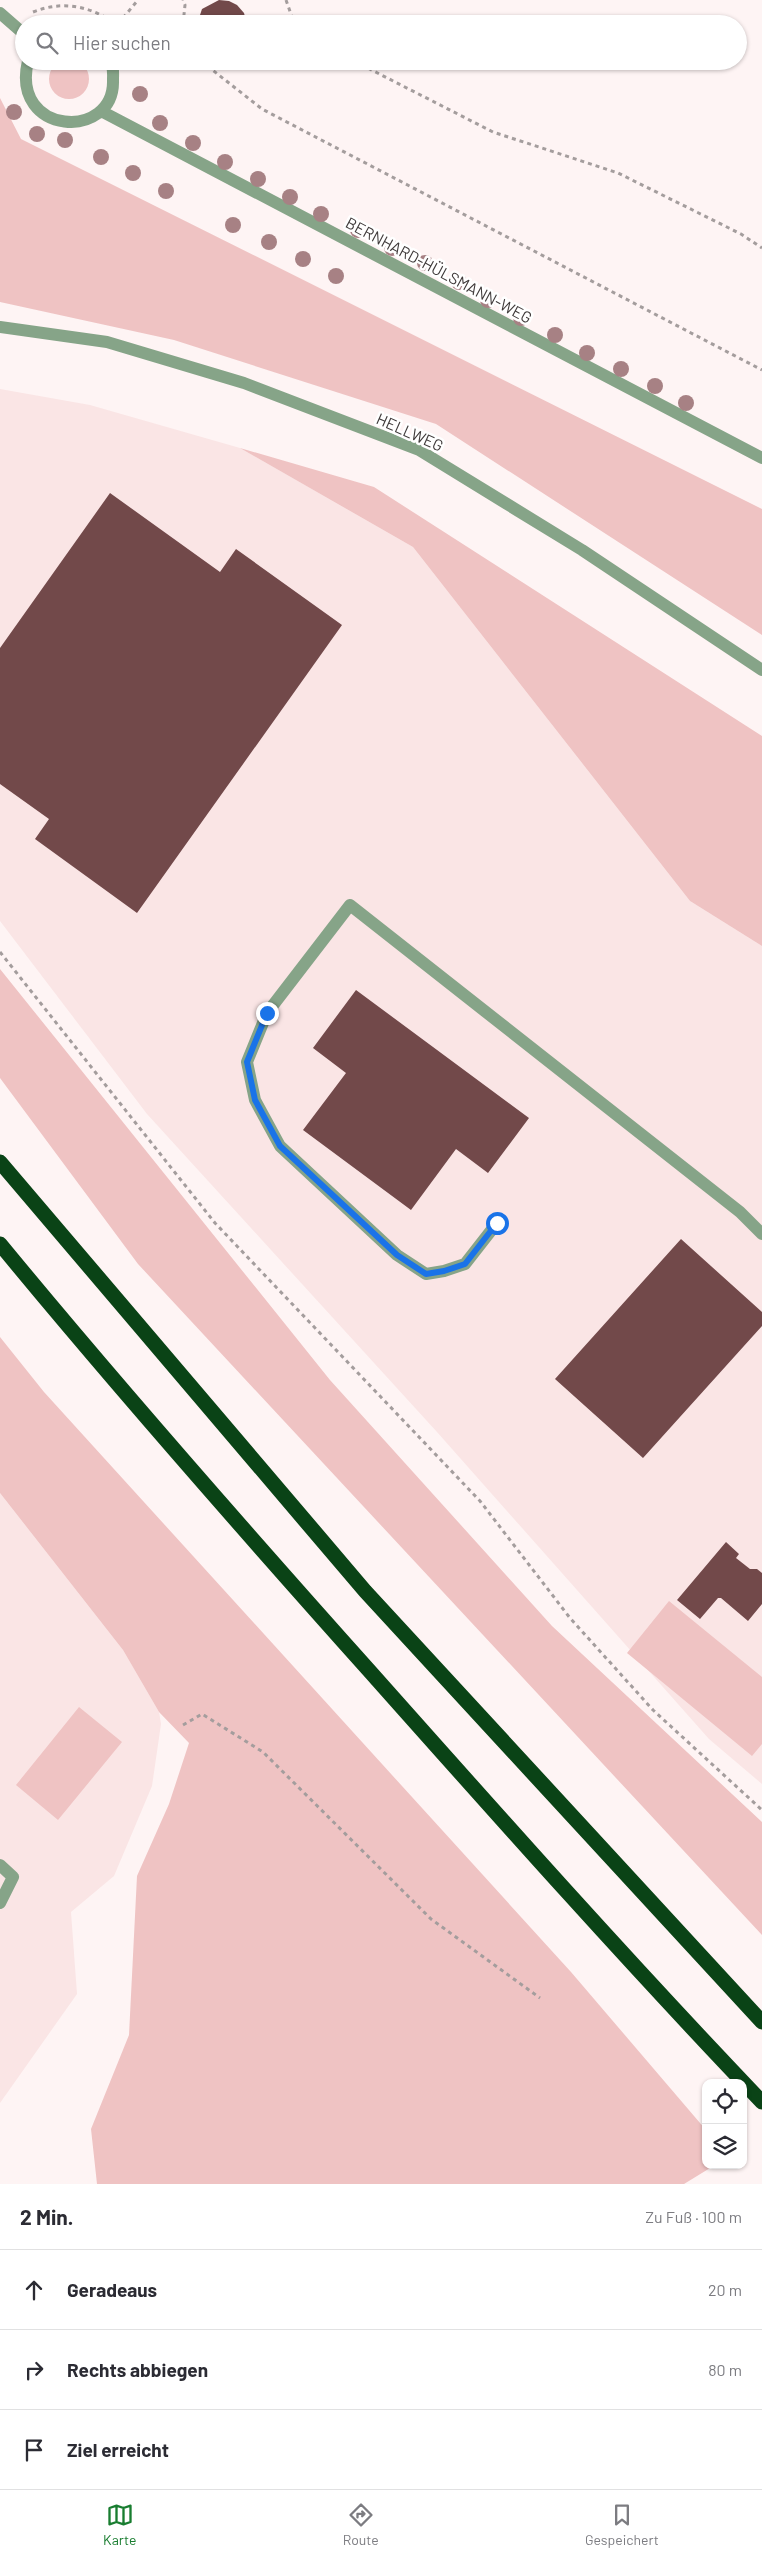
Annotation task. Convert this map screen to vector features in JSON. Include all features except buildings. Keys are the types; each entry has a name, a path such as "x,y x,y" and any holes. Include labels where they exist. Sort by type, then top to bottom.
{"highway":[{"path":"0,1162 365,1591 758,2018"},
{"path":"0,1244 78,1338 344,1642 591,1920 762,2102"}],"street":[{"path":"0,13 15,26"},
{"path":"26,70 24,78 31,97 43,115 62,121 82,122 101,111 113,89 112,70"},
{"name":"BERNHARD-HÜLSMANN-WEG","path":"101,111 762,458"},
{"name":"HELLWEG","path":"0,327 107,342 235,380 419,450 582,550 762,670"},
{"path":"497,1223 465,1264 444,1271 426,1274 397,1255 280,1146 255,1100 247,1062 267,1013 350,905 740,1212 762,1234"},
{"path":"0,1864 13,1877 6,1896 0,1903"}],"path":[{"path":"125,15 138,0"},
{"path":"183,0 185,5 183,15"},
{"path":"286,0 291,15"},
{"path":"31,15 34,11 50,5 66,5 97,10 104,15"},
{"path":"212,70 262,109 762,370"},
{"path":"371,70 492,132 618,173 741,234 762,248"},
{"path":"0,952 215,1223 480,1501 570,1618 653,1710 762,1810"},
{"path":"183,1725 202,1714 263,1752 432,1919 540,1998"}],"shaded area":[{"path":"51,70 87,70 89,79 86,90 80,96 69,99 58,96 52,90 49,79"},
{"path":"0,98 21,139 762,509 762,635 436,424 174,340 0,302"},
{"path":"0,389 90,405 240,448 413,547 690,901 762,946 762,1784 709,1739 437,1432 147,1114 0,921"},
{"path":"240,448 374,487 762,736 762,946 690,901 413,547"},
{"path":"0,969 330,1380 552,1626 762,1822 762,1935 138,1264 0,1078"},
{"path":"0,1337 44,1392 571,1972 702,2125 702,2169 708,2169 684,2184 97,2184 91,2129 129,2035 137,1876 169,1804 189,1743 159,1712 123,1650 0,1493"},
{"path":"0,1493 123,1650 159,1712 161,1724 152,1786 114,1876 71,1912 77,1994 0,2103"},
{"path":"669,1601 762,1677 762,1744 752,1756 627,1653"},
{"path":"79,1707 122,1742 58,1820 16,1785"}],"route":[{"path":"267,1013 247,1062 255,1100 280,1146 397,1255 426,1274 444,1271 465,1264 497,1223"}]}
